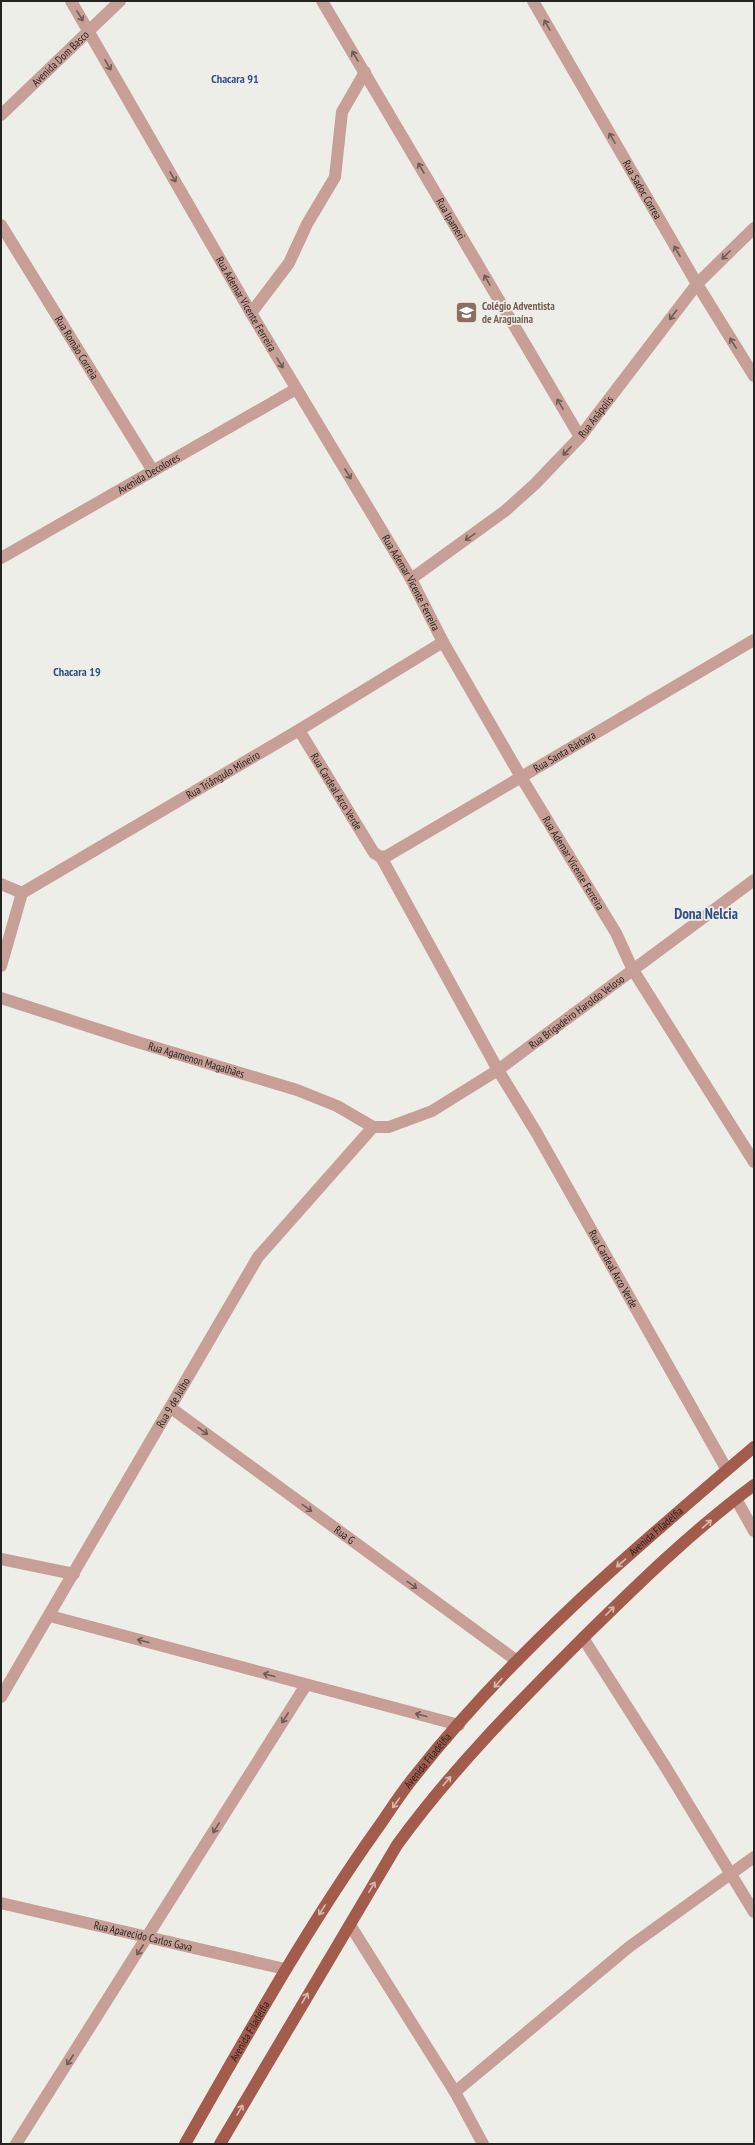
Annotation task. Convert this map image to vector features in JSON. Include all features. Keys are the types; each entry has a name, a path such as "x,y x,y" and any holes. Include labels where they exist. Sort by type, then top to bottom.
{"main road":[{"name":"Avenida Filadélfia","path":"185,2144 285,1969 344,1875 414,1777 517,1661 560,1617 754,1447"},
{"path":"220,2144 397,1845 419,1814 527,1692 642,1579 754,1485"}],"street":[{"name":"Rua Ademar Vicente Ferreira","path":"71,1 251,313 411,579 443,642 521,777 616,933 633,970 754,1162"},
{"name":"Avenida Dom Basco","path":"1,115 120,1"},
{"name":"Rua Ipameri","path":"322,1 580,437"},
{"name":"Rua Sadoc Correa","path":"533,1 697,284 754,376"},
{"path":"251,313 289,263 308,224 336,177 342,112 364,72"},
{"name":"Rua Romão Correia","path":"1,225 153,471"},
{"name":"Rua Anápolis","path":"411,579 505,511 580,437 697,284 754,228"},
{"name":"Avenida Decolores","path":"1,558 296,389"},
{"name":"Rua Santa Bárbara","path":"377,855 387,856 754,640"},
{"name":"Rua Triângulo Mineiro","path":"22,893 299,730 443,642"},
{"name":"Rua Cardeal Arco Verde","path":"299,730 377,855 498,1070 536,1132 728,1470"},
{"name":"Rua Brigadeiro Haroldo Veloso","path":"373,1127 389,1127 432,1111 498,1070 754,880"},
{"path":"1,884 22,893 1,966"},
{"name":"Rua Agamenon Magalhães","path":"1,998 134,1041 296,1090 337,1106 373,1127"},
{"name":"Rua 9 de Julho","path":"1,1697 50,1616 258,1257 373,1127"},
{"name":"Rua G","path":"171,1408 517,1661"},
{"path":"736,1499 754,1530"},
{"path":"1,1559 74,1574"},
{"path":"50,1616 459,1725"},
{"path":"583,1638 754,1912"},
{"path":"16,2144 149,1936 306,1685"},
{"path":"455,2092 629,1947 754,1857"},
{"name":"Rua Aparecido Carlos Gava","path":"1,1903 149,1936 285,1969"},
{"path":"350,1925 455,2092 483,2144"}],"place":[{"name":"Colégio Adventista de Araguaína","path":"466,312"}],"district":[{"name":"Chacara 91","path":"235,79"},
{"name":"Chacara 19","path":"77,672"},
{"name":"Dona Nelcia","path":"706,914"}]}
